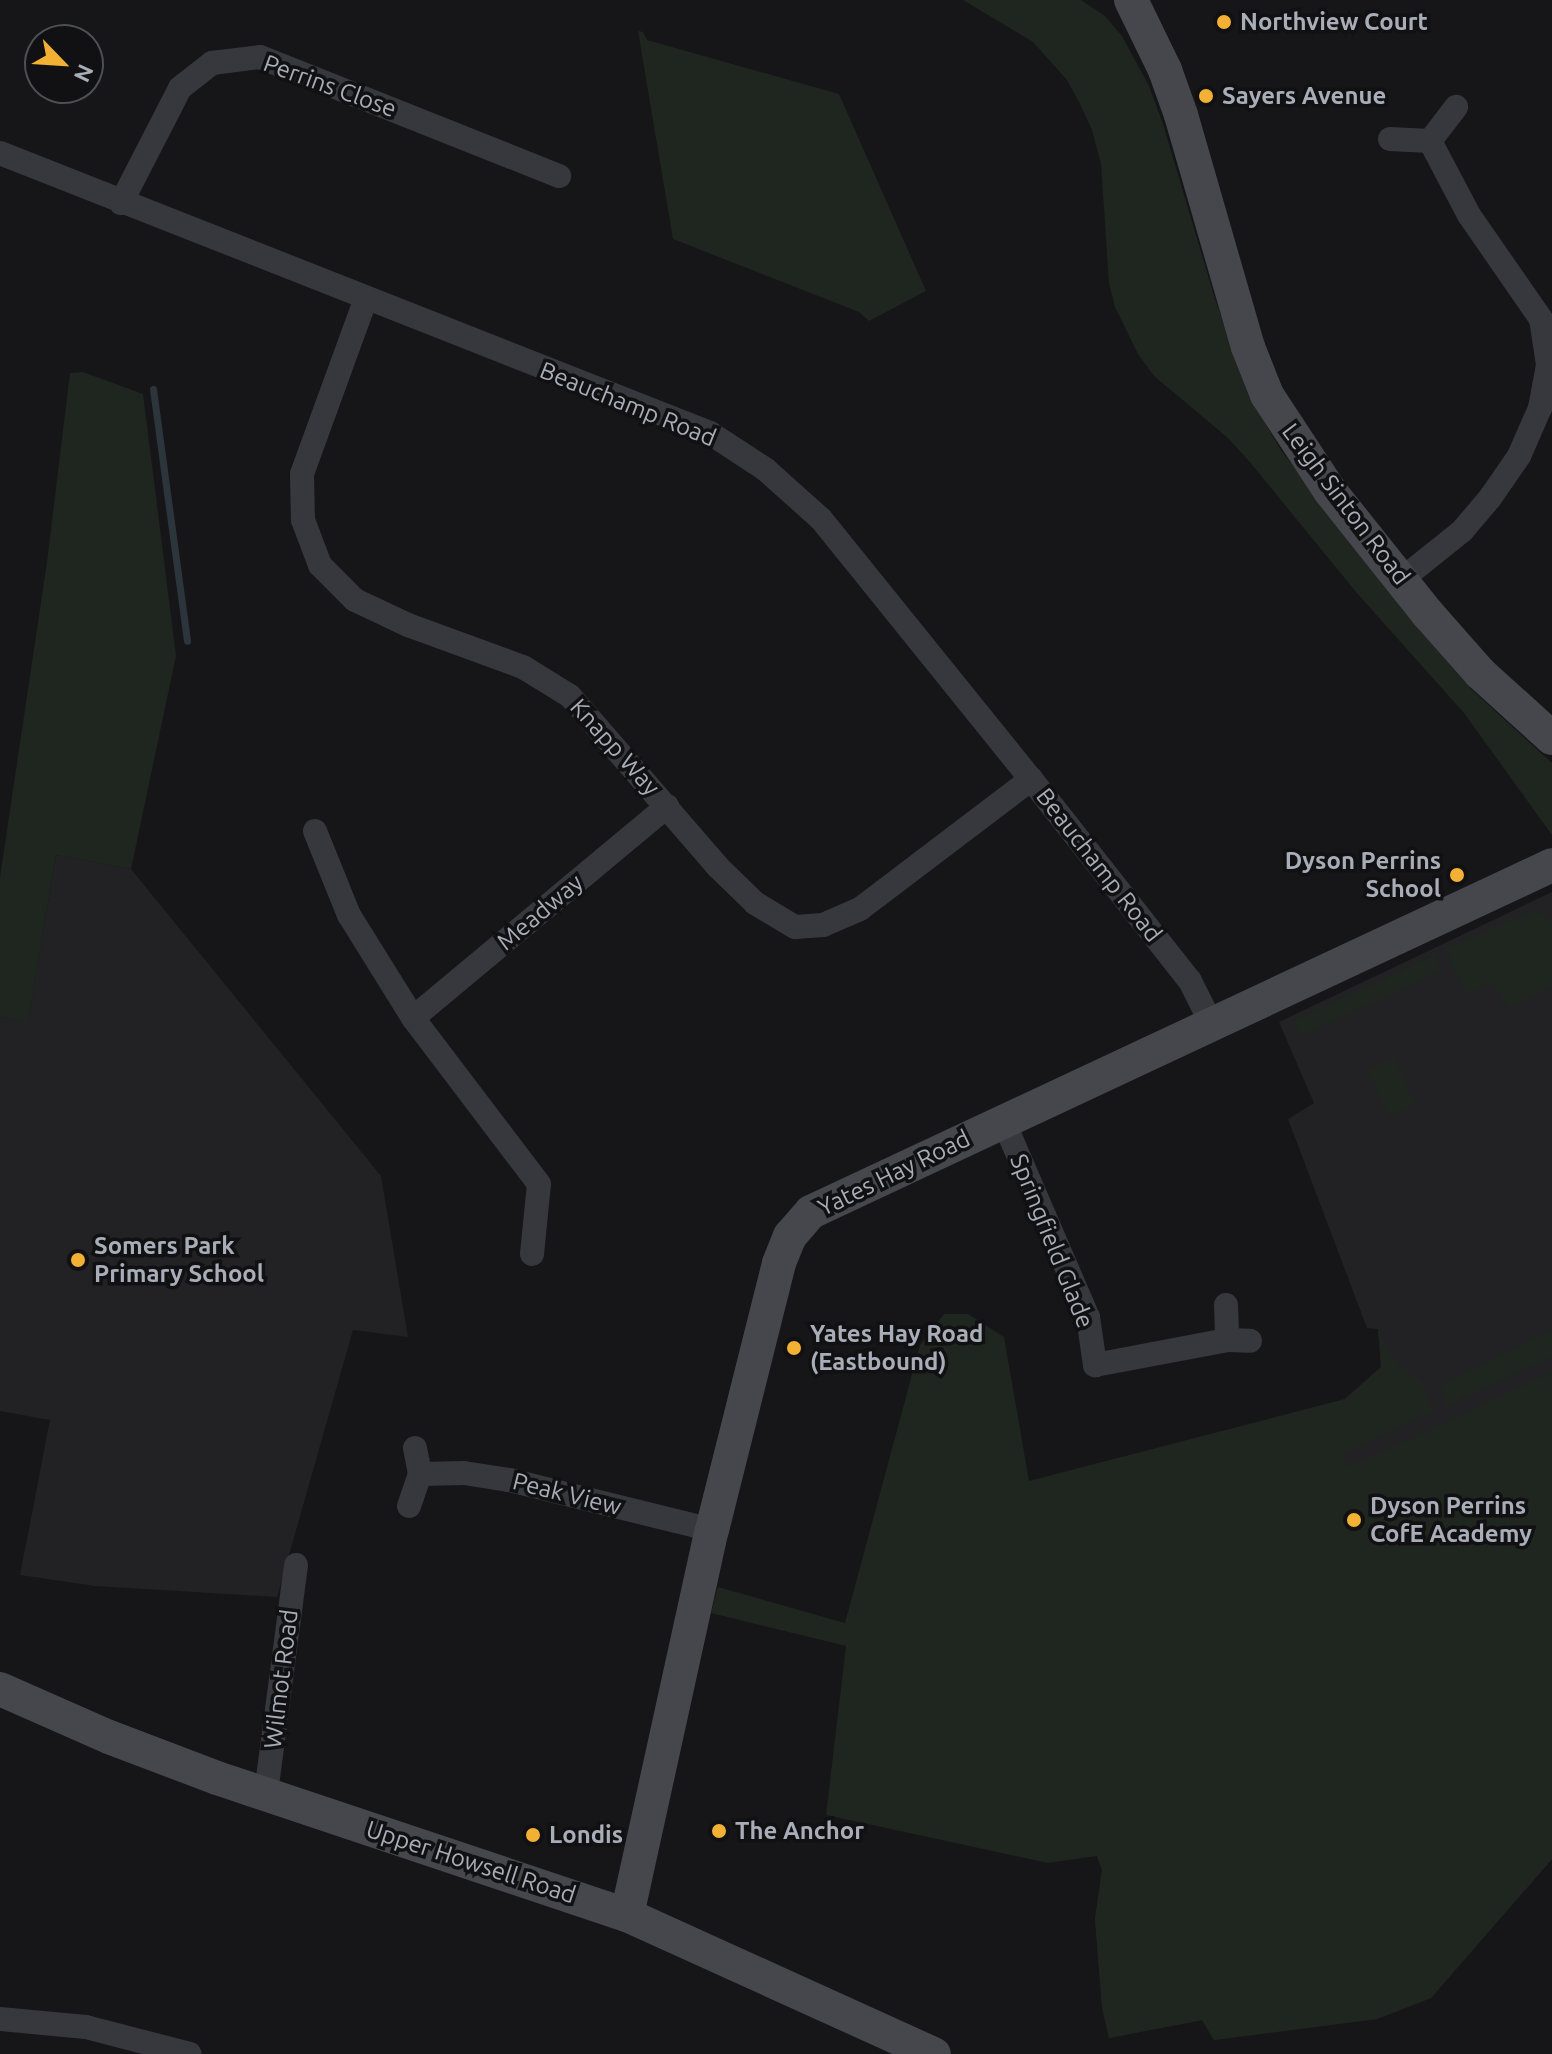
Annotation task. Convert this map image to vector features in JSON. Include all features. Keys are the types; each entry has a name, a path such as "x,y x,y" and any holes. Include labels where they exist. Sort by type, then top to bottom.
{"street":[{"name":"Leigh Sinton Road","path":"1131,0 1165,70 1181,115 1248,347 1267,395 1330,491 1480,673 1552,738"},
{"name":"Perrins Close","path":"121,203 180,88 212,63 260,57 559,176"},
{"path":"1430,141 1456,107"},
{"path":"1390,139 1430,141"},
{"path":"1402,579 1462,531 1519,456 1534,420 1548,365 1541,319 1469,215 1430,141"},
{"name":"Beauchamp Road","path":"0,153 710,433 765,469 821,519 1031,779 1190,981 1212,1025"},
{"name":"Knapp Way","path":"366,298 302,474 303,520 320,565 355,600 408,625 523,667 570,696 718,867 755,903 795,927 823,925 860,909 1031,779"},
{"name":"Meadway","path":"413,1018 667,806"},
{"path":"315,831 349,915 413,1018 539,1184 532,1254"},
{"name":"Yates Hay Road","path":"627,1915 712,1530 775,1278 790,1236 811,1212 1552,865"},
{"name":"Springfield Glade","path":"1003,1120 1088,1317 1086,1368 1238,1340 1226,1305"},
{"path":"409,1506 420,1474 415,1448"},
{"name":"Peak View","path":"420,1474 464,1473 509,1480 712,1530"},
{"name":"Wilmot Road","path":"266,1793 296,1565"},
{"name":"Upper Howsell Road","path":"0,1689 109,1737 627,1915 934,2054"},
{"path":"0,2019 86,2027 190,2054"}],"shaded area":[{"path":"963,0 1081,0 1105,16 1122,36 1149,86 1163,124 1215,299 1248,393 1280,449 1405,613 1470,688 1552,763 1552,835 1464,713 1356,592 1249,461 1228,438 1154,376 1138,354 1115,307 1109,283 1101,164 1092,130 1080,104 1067,80 1033,42"},
{"path":"638,31 643,32 647,40 839,94 926,291 869,321 859,312 673,239"},
{"path":"83,372 143,394 176,656 131,869 56,855 28,1022 0,1017 0,877 47,562 70,373"},
{"path":"56,855 131,869 381,1176 408,1337 353,1330 277,1597 95,1586 20,1575 50,1420 0,1411 0,1017 28,1021"},
{"name":"Dyson Perrins CofE Academy","path":"1552,892 1552,1859 1431,1998 1377,2019 1214,2040 1202,2020 1109,2038 1102,2007 1095,1919 1102,1870 1097,1856 1168,1447 1345,1399 1381,1367 1378,1329 1367,1328 1288,1119 1314,1103 1279,1022"},
{"path":"1535,910 1552,920 1552,987 1508,1007 1492,983 1466,994 1445,949"},
{"path":"1435,955 1442,970 1301,1036 1294,1021"},
{"path":"1394,1058 1416,1104 1389,1116 1368,1070"},
{"name":"Dyson Perrins CofE Academy","path":"944,1314 968,1314 1004,1337 1029,1481 1345,1399 1381,1367 1378,1329 1393,1358 1423,1384 1433,1411 1343,1454 1348,1468 1552,1372 1552,1859 1431,1998 1377,2019 1214,2040 1202,2020 1109,2038 1102,2007 1095,1919 1102,1870 1097,1856 1048,1863 826,1815 846,1646 711,1613 718,1587 845,1623 920,1345"},
{"path":"1552,1330 1552,1357 1446,1406 1440,1386"}],"waterway":[{"path":"153,389 187,641"}],"place":[{"name":"Northview Court","path":"1224,22"},
{"name":"Sayers Avenue","path":"1206,96"},
{"name":"Dyson Perrins School","path":"1457,875"},
{"name":"Somers Park Primary School","path":"78,1260"},
{"name":"Yates Hay Road (Eastbound)","path":"794,1348"},
{"name":"Dyson Perrins CofE Academy","path":"1354,1520"},
{"name":"The Anchor","path":"719,1831"},
{"name":"Londis","path":"533,1835"}]}
